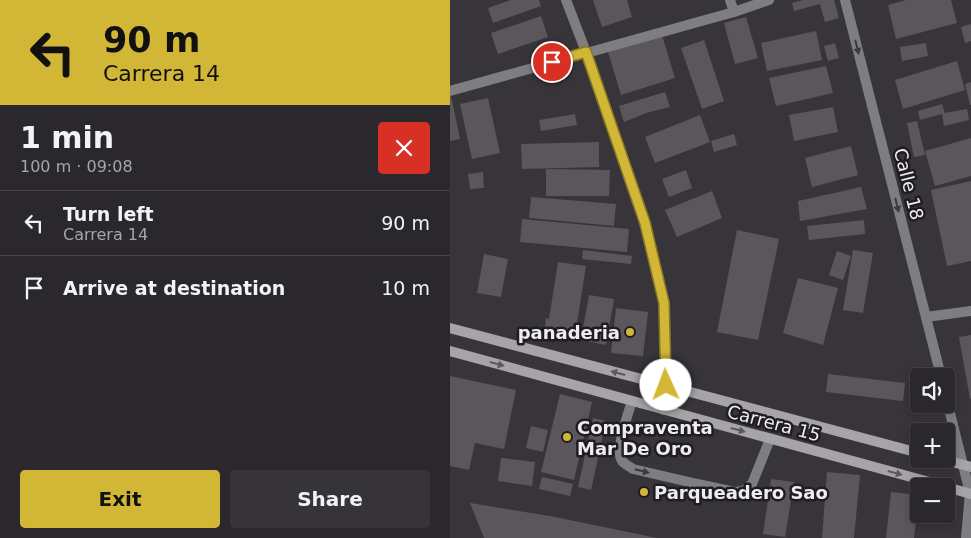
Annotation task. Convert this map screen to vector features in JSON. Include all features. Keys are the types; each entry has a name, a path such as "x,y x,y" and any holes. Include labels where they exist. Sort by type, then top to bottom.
{"main road":[{"name":"Carrera 15","path":"450,328 910,451"},
{"name":"Carrera 15","path":"450,351 912,478"},
{"name":"Carrera 15","path":"955,489 970,493"}],"street":[{"path":"566,0 645,223 664,303 666,385 664,410"},
{"path":"730,0 734,12"},
{"path":"450,91 734,12 769,0"},
{"name":"Calle 18","path":"845,0 939,368"},
{"path":"926,317 971,311"},
{"path":"632,401 620,450 621,459 633,469 735,492 743,491 752,484 770,439"},
{"path":"951,413 967,466 970,493 966,538"}],"building":[{"path":"511,0 539,0 541,6 493,23 488,8"},
{"path":"593,0 627,0 632,17 602,27"},
{"path":"803,0 834,0 839,18 825,22 820,4 794,11 792,3"},
{"path":"906,0 951,0 957,23 896,39 888,5"},
{"path":"541,16 548,37 498,54 491,33"},
{"path":"746,17 758,58 735,64 724,23"},
{"path":"971,24 971,41 965,43 961,27"},
{"path":"816,31 822,60 767,71 761,43"},
{"path":"662,35 675,78 621,95 608,52"},
{"path":"704,40 724,101 702,109 681,48"},
{"path":"835,43 839,58 828,61 824,46"},
{"path":"926,43 928,56 902,61 900,47"},
{"path":"957,61 965,90 903,109 895,80"},
{"path":"826,66 833,93 776,106 769,78"},
{"path":"971,82 971,105 970,105 965,84"},
{"path":"665,92 670,107 646,113 624,122 619,106"},
{"path":"450,97 460,139 450,141"},
{"path":"488,98 500,153 472,159 460,104"},
{"path":"942,104 945,113 967,109 969,120 944,126 942,114 920,120 918,111"},
{"path":"833,107 838,132 794,141 789,115"},
{"path":"575,114 577,125 541,131 539,120"},
{"path":"700,115 710,142 655,163 645,137"},
{"path":"917,121 925,155 914,157 907,123"},
{"path":"734,134 737,145 714,152 711,141"},
{"path":"971,138 971,176 935,186 925,151"},
{"path":"599,142 599,167 522,169 521,144"},
{"path":"851,146 858,175 812,187 805,158"},
{"path":"546,169 610,170 609,196 546,196"},
{"path":"686,170 692,188 669,197 662,179"},
{"path":"483,172 484,188 470,189 468,174"},
{"path":"971,181 971,261 947,266 931,190"},
{"path":"861,187 867,209 800,221 798,201"},
{"path":"712,191 722,218 677,237 665,210"},
{"path":"531,197 616,204 614,226 529,218"},
{"path":"522,219 629,229 627,252 520,242"},
{"path":"864,220 865,234 809,240 807,226"},
{"path":"737,230 779,239 758,340 717,332"},
{"path":"583,250 632,256 631,264 582,259"},
{"path":"853,250 873,253 863,313 843,310"},
{"path":"837,251 851,256 843,280 829,275"},
{"path":"484,254 508,259 501,297 477,293"},
{"path":"558,262 586,266 577,323 574,323 572,338 544,334 546,318 549,319"},
{"path":"798,278 838,288 823,345 783,333"},
{"path":"589,295 614,299 606,345 581,340"},
{"name":"panaderia","path":"616,308 648,312 643,356 611,353"},
{"path":"971,335 971,398 970,399 959,337"},
{"path":"828,374 905,383 903,401 826,392"},
{"path":"450,376 516,390 504,449 475,443 469,470 450,466"},
{"name":"Compraventa Mar De Oro","path":"560,394 592,402 574,480 541,472"},
{"path":"593,418 606,421 591,490 578,487"},
{"path":"531,426 548,430 543,452 526,448"},
{"path":"501,458 535,462 532,486 498,481"},
{"path":"827,472 860,475 854,538 822,538"},
{"path":"542,477 573,484 570,496 539,489"},
{"path":"771,479 794,482 785,537 763,534"},
{"path":"891,492 910,494 910,523 916,523 914,538 886,538"},
{"path":"470,503 550,516 657,538 484,538"}],"place":[{"name":"panaderia","path":"630,332"},
{"name":"Compraventa Mar De Oro","path":"567,437"},
{"name":"Parqueadero Sao","path":"644,492"}],"route":[{"path":"552,62 586,52 649,239 664,303 666,385"}]}
